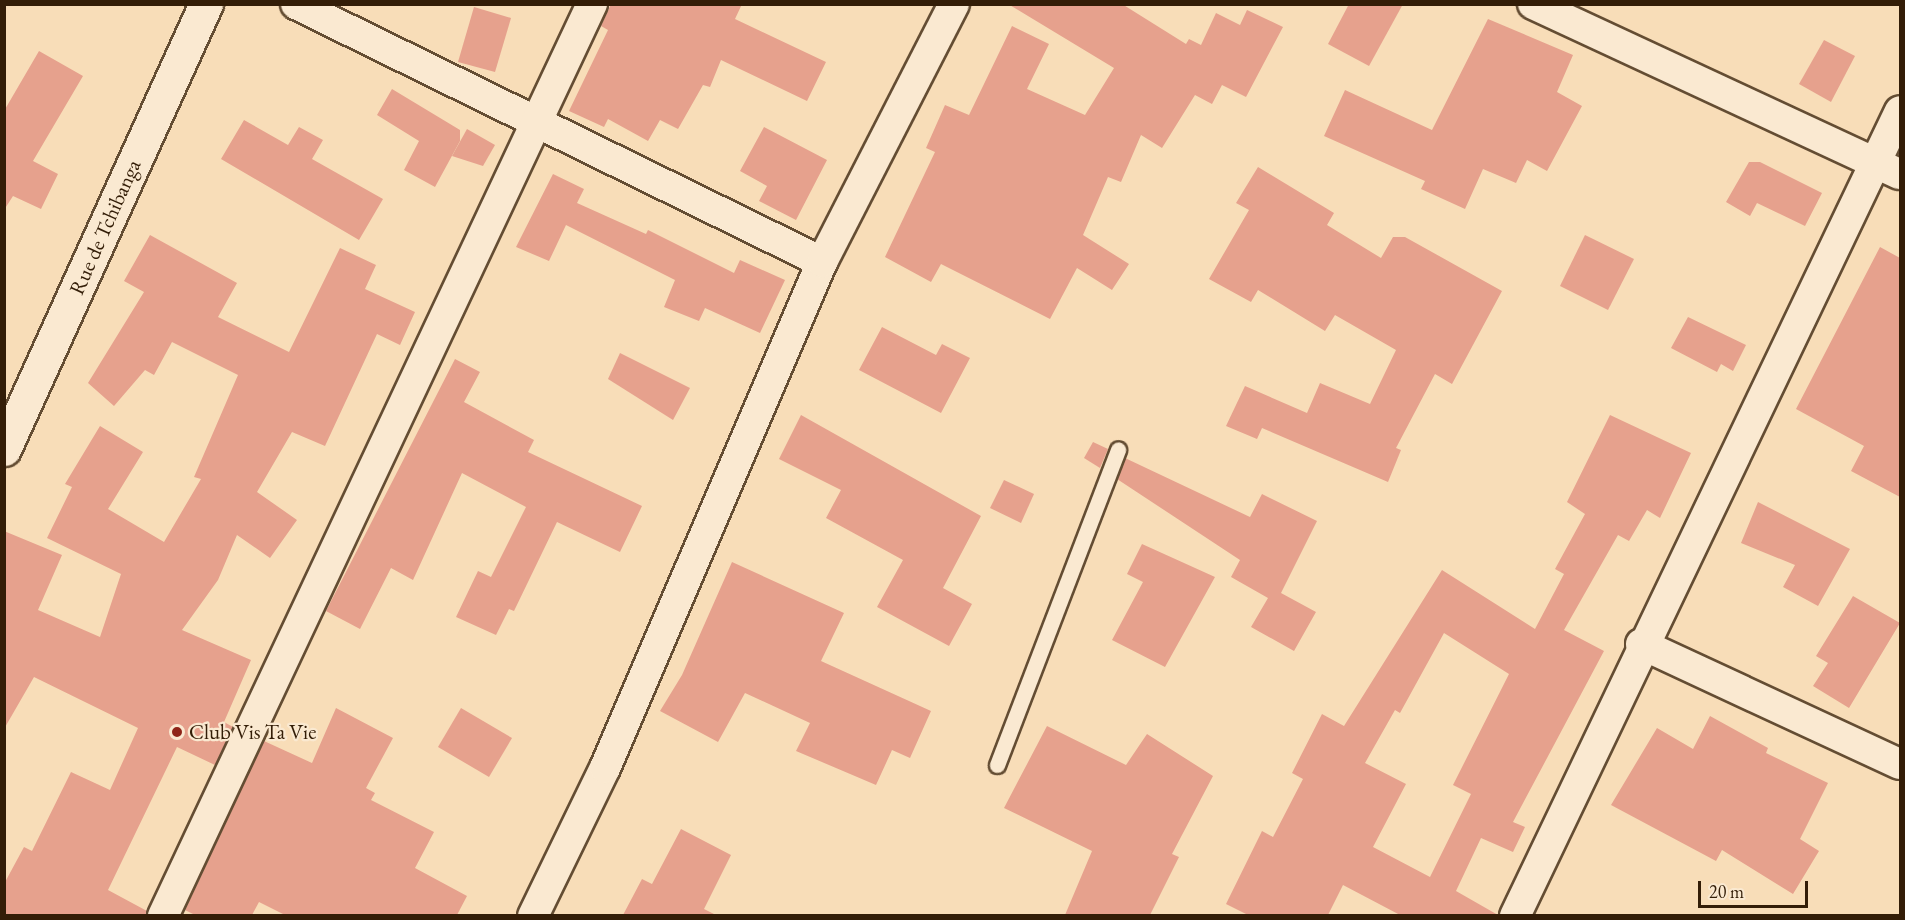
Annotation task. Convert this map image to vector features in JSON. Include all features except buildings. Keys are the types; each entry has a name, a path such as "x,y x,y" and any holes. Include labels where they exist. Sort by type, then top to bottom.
{"street":[{"name":"Rue de Tchibanga","path":"4,449 206,4"},
{"path":"296,4 822,262"},
{"path":"163,915 538,124 592,4"},
{"path":"533,915 605,768 822,262 954,4"},
{"path":"1533,4 1888,168"},
{"path":"1515,915 1641,644 1888,168 1900,111"},
{"path":"1641,644 1900,764"}],"lane":[{"path":"997,765 1118,448"}],"place":[{"name":"Club Vis Ta Vie","path":"177,732"}]}
